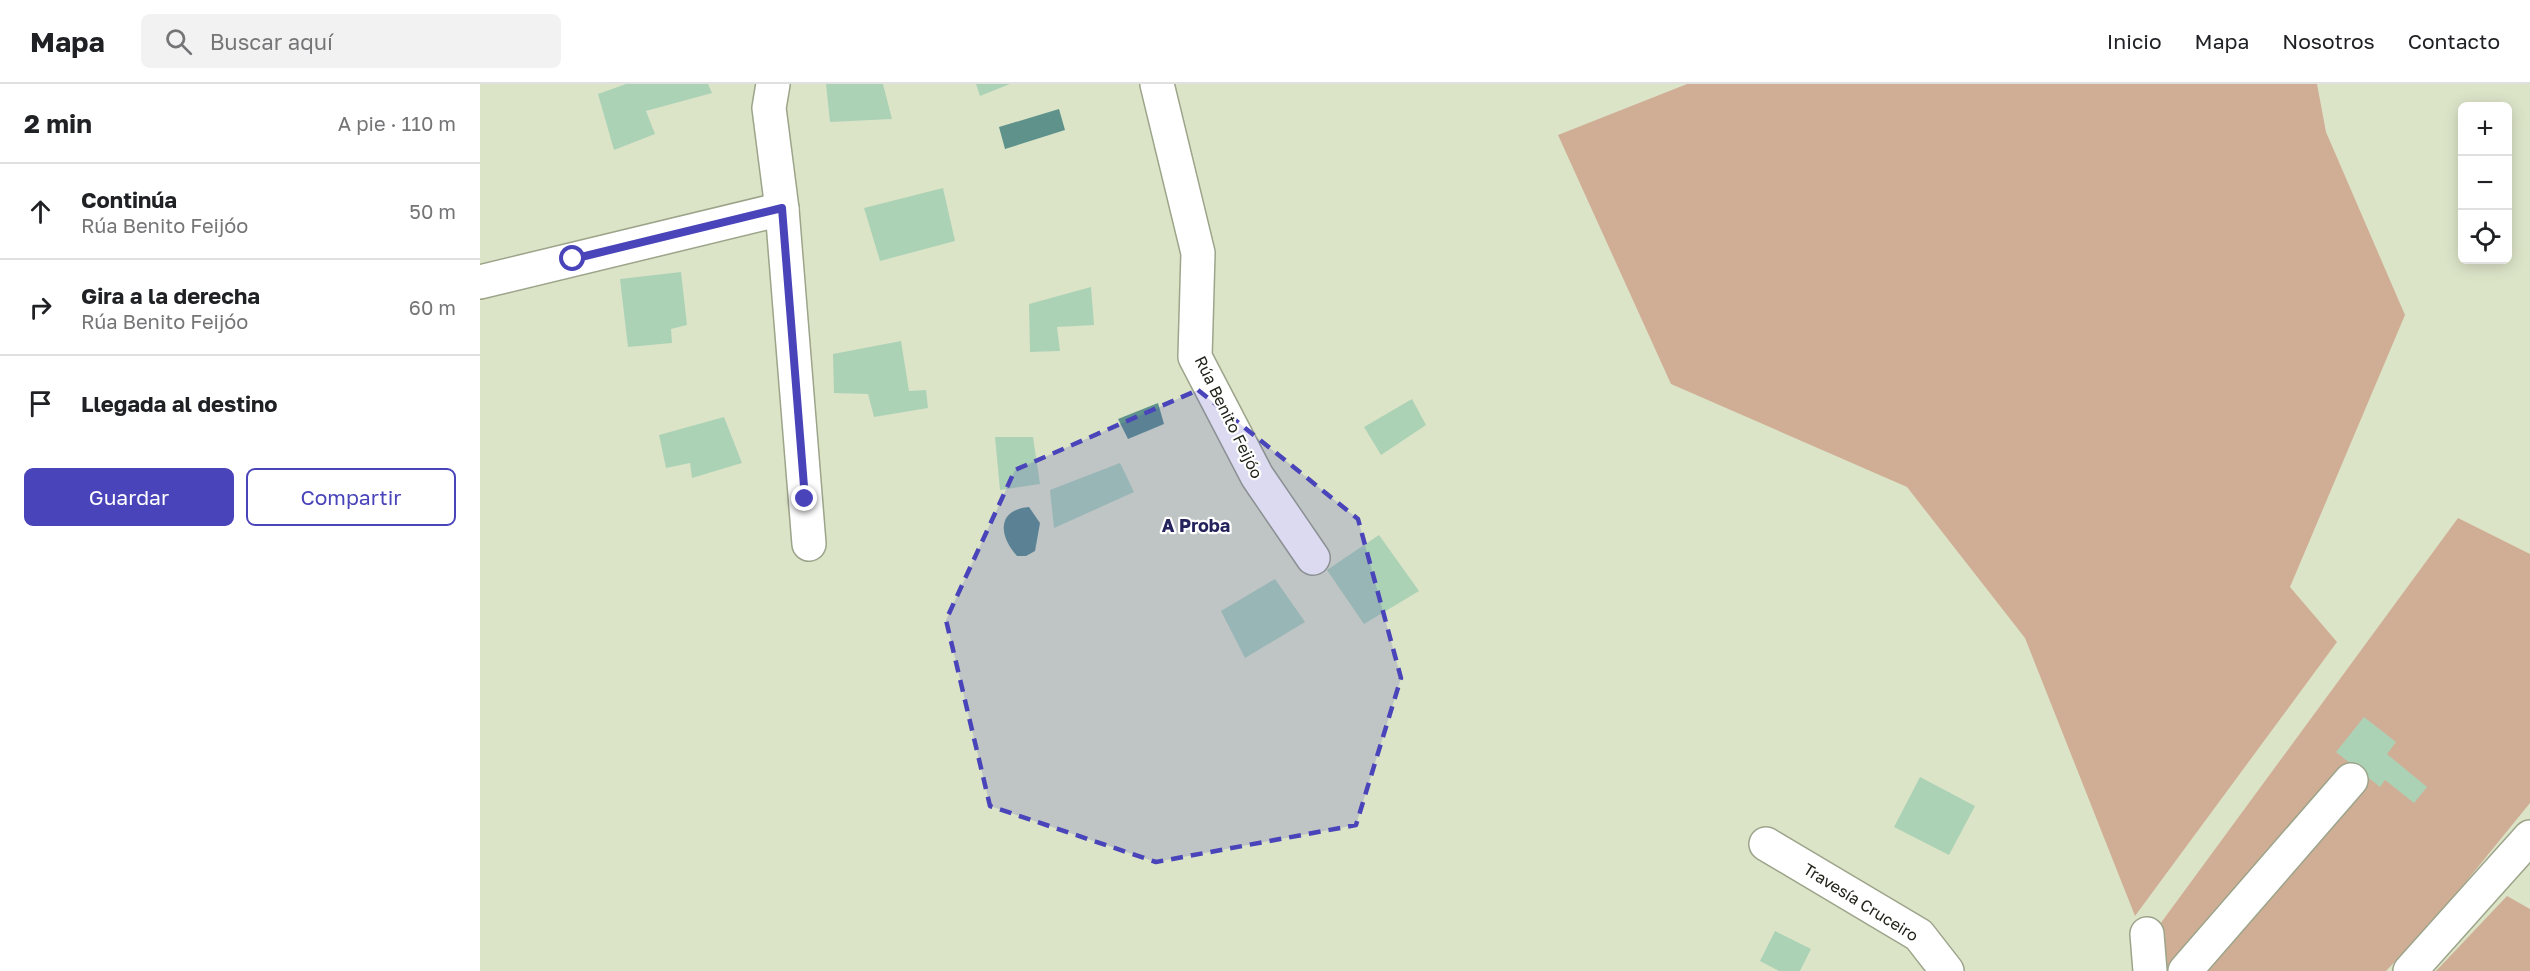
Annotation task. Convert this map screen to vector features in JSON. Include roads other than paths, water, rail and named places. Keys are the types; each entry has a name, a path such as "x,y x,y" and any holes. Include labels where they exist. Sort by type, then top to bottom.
{"street":[{"path":"773,84 769,108 782,208 809,544"},
{"name":"Rúa Benito Feijóo","path":"1157,84 1198,253 1195,357 1257,476 1313,558"},
{"path":"480,282 782,208"},
{"path":"2185,971 2351,780"},
{"path":"2410,971 2530,837"},
{"name":"Travesía Cruceiro","path":"1766,844 1919,935 1947,971"},
{"path":"2146,934 2150,971"}],"water":[{"path":"1059,109 1065,130 1005,149 999,127"},
{"path":"1158,403 1164,424 1128,439 1118,419"},
{"path":"1029,507 1040,523 1035,551 1026,556 1017,556 1007,540 1004,525 1011,513"}],"district":[{"name":"A Proba","path":"1196,525"}]}
